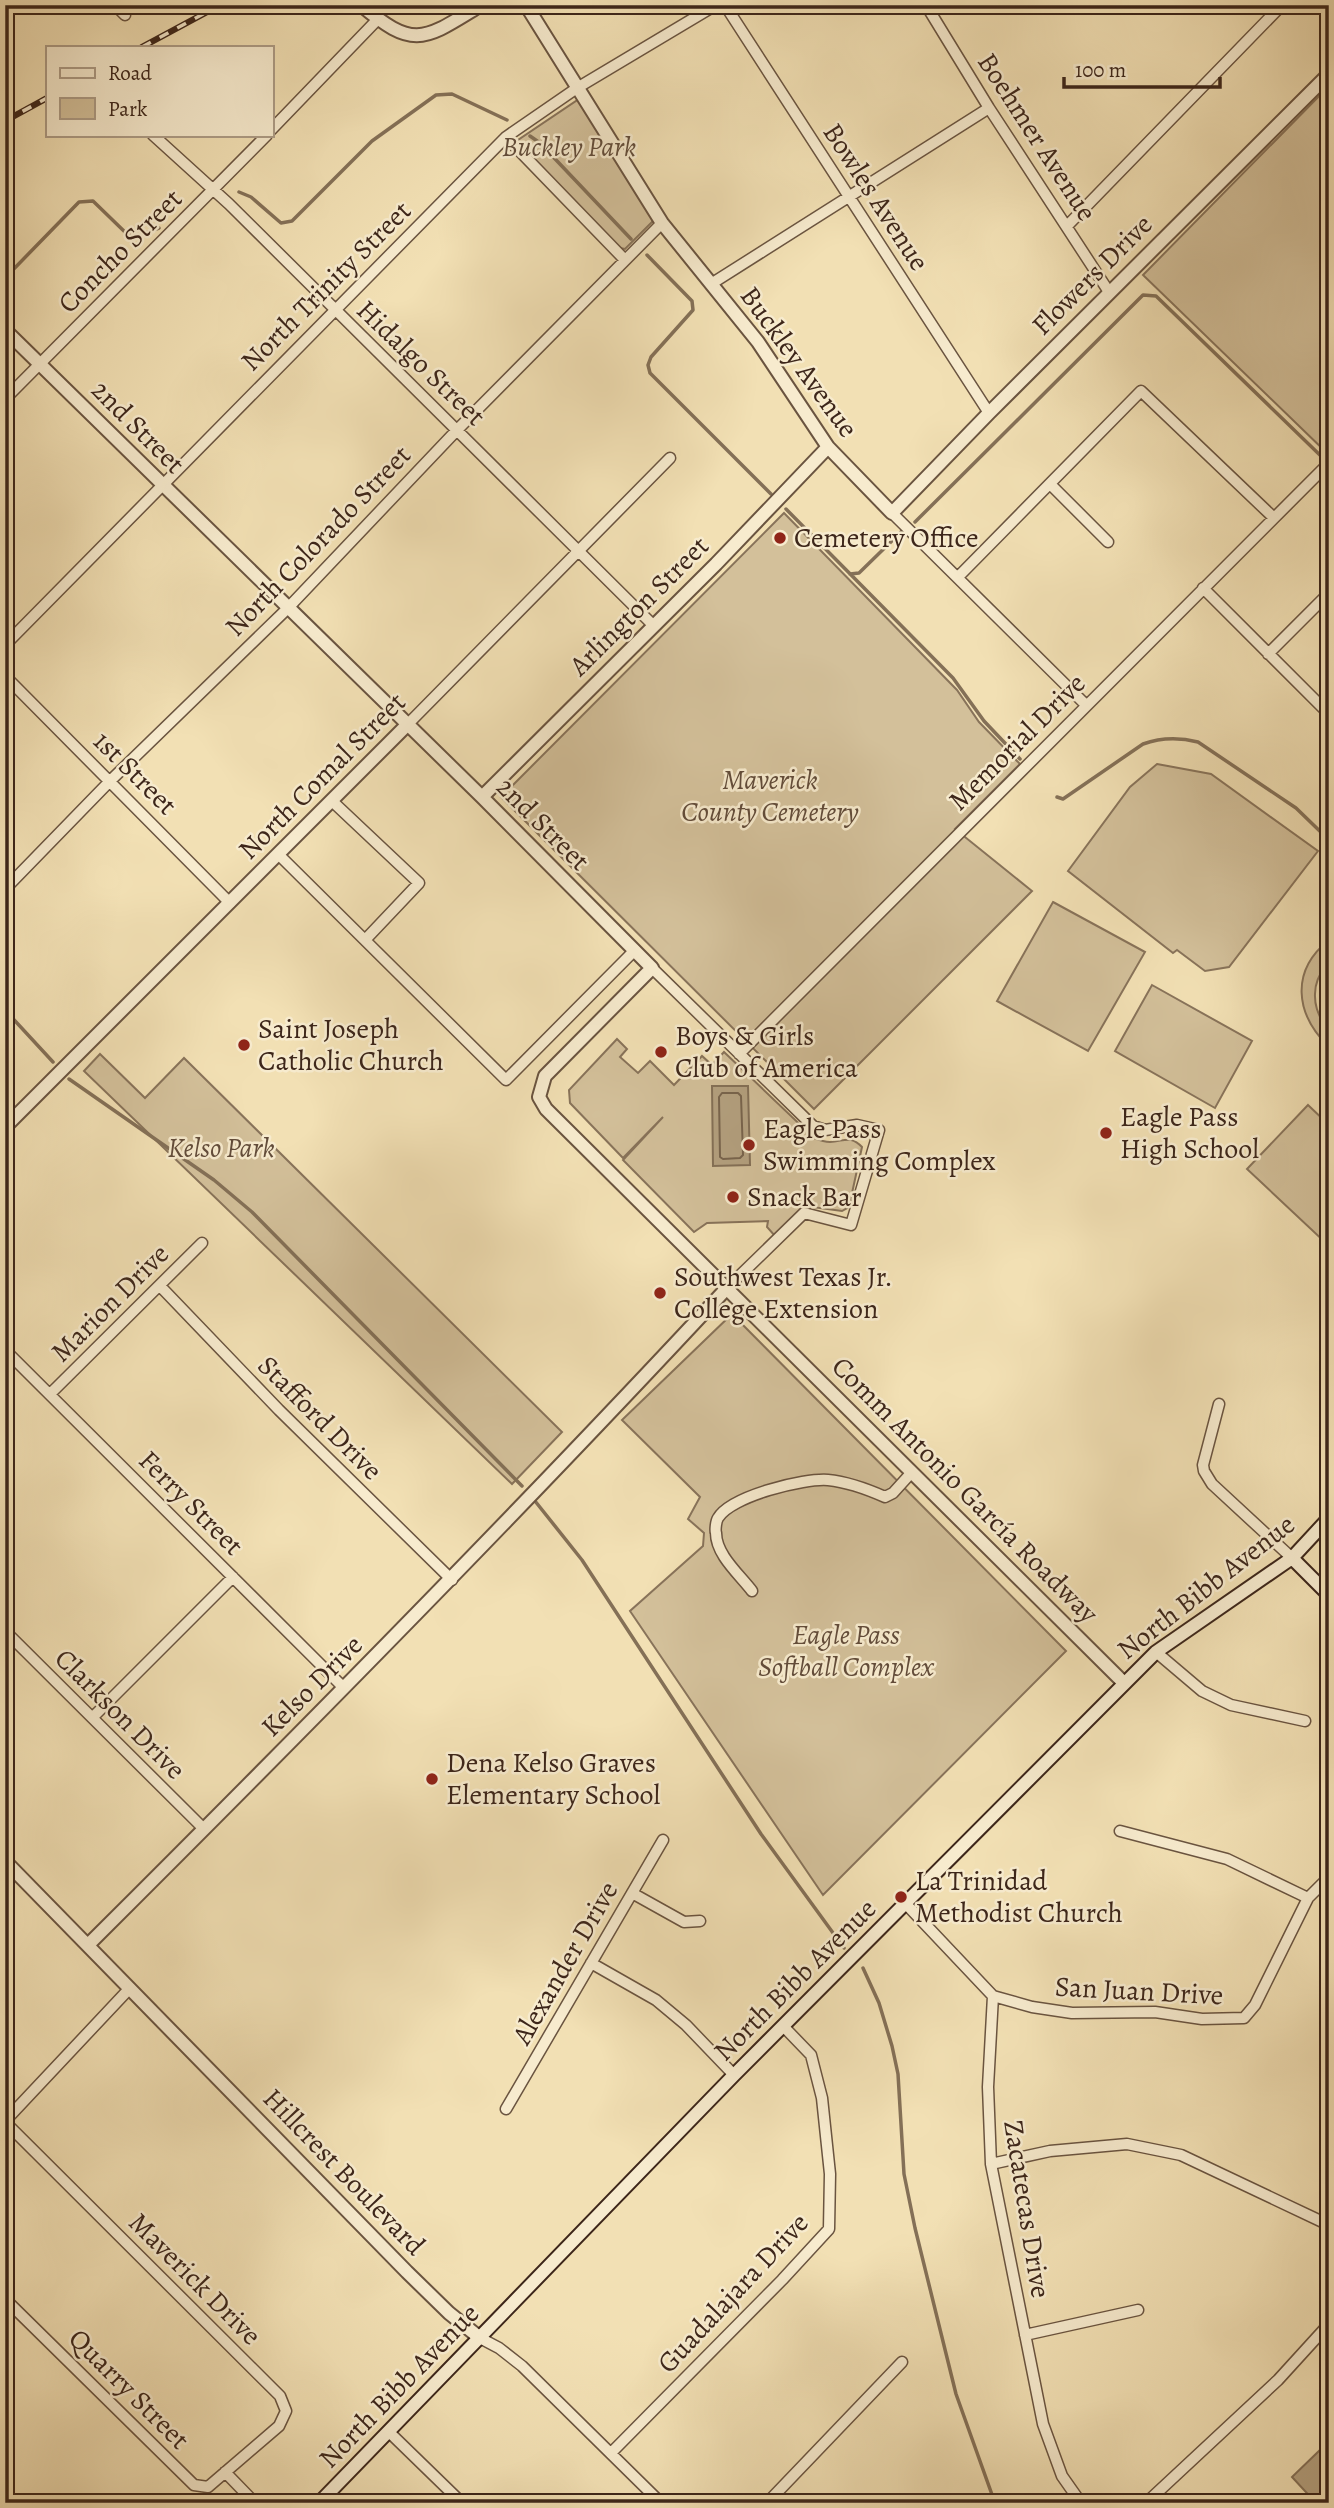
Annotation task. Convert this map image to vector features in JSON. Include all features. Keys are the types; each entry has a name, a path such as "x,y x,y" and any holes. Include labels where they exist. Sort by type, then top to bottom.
{"street":[{"path":"115,5 125,15"},
{"path":"361,5 400,34 420,38 439,31 481,5"},
{"name":"Buckley Avenue","path":"526,5 662,223 758,342 828,446 1086,705"},
{"name":"North Trinity Street","path":"5,645 506,137 577,88 716,5"},
{"name":"Bowles Avenue","path":"725,5 989,413"},
{"name":"Boehmer Avenue","path":"926,5 989,108 1109,292"},
{"path":"1068,226 1282,5"},
{"path":"273,128 378,19"},
{"name":"Flowers Drive","path":"892,513 1109,292 1329,74"},
{"path":"711,285 989,108"},
{"name":"Hidalgo Street","path":"154,136 229,204 654,626"},
{"name":"Concho Street","path":"5,399 266,136"},
{"path":"506,137 625,260"},
{"name":"North Colorado Street","path":"5,889 111,780 287,608 457,430 662,223"},
{"name":"2nd Street","path":"5,330 813,1126 825,1129 857,1125 880,1130 851,1225 804,1213 727,1289"},
{"path":"958,577 1141,391 1273,517"},
{"name":"Arlington Street","path":"482,797 654,626 828,446"},
{"name":"North Comal Street","path":"5,1126 279,855 670,458"},
{"name":"Memorial Drive","path":"739,1054 1329,463"},
{"path":"1050,484 1108,542"},
{"path":"1203,588 1329,714"},
{"path":"1268,654 1329,593"},
{"name":"1st Street","path":"5,676 230,902"},
{"path":"332,800 419,883 365,940"},
{"path":"279,855 506,1080 635,950"},
{"name":"Comm Antonio García Roadway","path":"652,968 545,1076 539,1097 546,1109 1124,1684"},
{"name":"Marion Drive","path":"50,1394 202,1243"},
{"name":"Stafford Drive","path":"160,1286 261,1392 452,1580"},
{"name":"Kelso Drive","path":"89,1944 452,1580 727,1289"},
{"name":"Ferry Street","path":"5,1350 344,1688"},
{"path":"5,1368 14,1359"},
{"path":"1219,1404 1204,1458 1204,1471 1212,1484 1329,1595"},
{"path":"752,1591 718,1548 715,1532 718,1518 735,1503 811,1480 829,1480 851,1485 885,1497 893,1493 912,1472"},
{"name":"North Bibb Avenue","path":"319,2503 734,2075 1156,1652 1292,1558 1329,1518"},
{"path":"93,1717 233,1577"},
{"name":"Clarkson Drive","path":"5,1631 204,1829"},
{"path":"1156,1652 1202,1691 1231,1705 1305,1721"},
{"path":"1120,1831 1227,1859 1308,1898"},
{"name":"Alexander Drive","path":"506,2109 663,1840"},
{"name":"Hillcrest Boulevard","path":"5,1861 407,2272 449,2313 522,2366 661,2503"},
{"path":"5,1881 15,1871"},
{"name":"San Juan Drive","path":"993,1996 1032,2007 1072,2013 1155,2012 1202,2019 1244,2018 1255,2005 1308,1898 1329,1877"},
{"path":"632,1893 684,1922 700,1921"},
{"path":"906,1904 993,1996"},
{"path":"591,1963 656,2000 734,2075"},
{"path":"5,2121 130,1988"},
{"name":"Zacatecas Drive","path":"993,1996 988,2087 991,2164 1043,2424 1062,2476 1081,2503"},
{"name":"Guadalajara Drive","path":"611,2453 829,2229 831,2174 822,2098 811,2055 783,2027"},
{"name":"Maverick Drive","path":"5,2121 280,2396 286,2411 278,2426 225,2472"},
{"path":"991,2164 1050,2151 1127,2144 1181,2155 1329,2225"},
{"name":"Quarry Street","path":"5,2299 194,2485 208,2487 225,2472"},
{"path":"1024,2335 1138,2309"},
{"path":"1146,2503 1278,2381 1329,2324"},
{"path":"767,2503 902,2362"},
{"path":"389,2432 462,2503"},
{"path":"225,2472 255,2503"}],"green space":[{"path":"1329,86 1329,453 1328,454 1143,275"},
{"name":"Buckley Park","path":"579,99 656,218 625,249 620,248 519,146 518,140"},
{"name":"Maverick County Cemetery","path":"784,513 957,690 979,722 1020,764 955,829 1032,891 814,1109 501,797"},
{"path":"1157,764 1211,774 1318,851 1229,967 1205,971 1177,950 1173,953 1068,871 1130,787"},
{"path":"1053,902 1145,952 1088,1051 997,1001"},
{"path":"1329,940 1328,960 1317,981 1315,1002 1327,1033 1329,1047 1309,1021 1302,993 1308,965 1316,952"},
{"path":"1152,985 1252,1041 1215,1108 1115,1051"},
{"name":"Eagle Pass Swimming Complex","path":"617,1039 627,1049 620,1057 638,1073 650,1061 674,1085 702,1056 712,1065 724,1052 814,1138 828,1142 851,1140 858,1143 862,1147 849,1207 842,1211 805,1206 775,1236 767,1227 768,1221 707,1223 694,1232 623,1160 663,1117 623,1158 570,1103 569,1090"},
{"name":"Kelso Park","path":"100,1054 145,1098 184,1058 562,1432 512,1484 84,1071"},
{"path":"1308,1105 1329,1125 1329,1246 1247,1169"},
{"name":"Eagle Pass Softball Complex","path":"732,1314 1066,1651 823,1895 630,1611 703,1546 704,1533 688,1519 700,1497 622,1420"}],"water":[{"path":"712,1086 748,1086 750,1165 713,1166"},
{"path":"1320,2450 1329,2459 1329,2503 1316,2503 1292,2477"}],"waterway":[{"path":"239,192 251,197 281,223 292,221 372,141 436,95 452,94 507,120"},
{"path":"530,136 540,143 631,239"},
{"path":"5,278 79,202 93,201 127,234 134,237 159,228"},
{"path":"647,255 692,301 693,310 651,357 648,365 650,373 771,494"},
{"path":"915,522 1143,295 1156,296 1323,458"},
{"path":"786,509 953,678 984,721 1020,759"},
{"path":"850,574 859,573 902,531"},
{"path":"1057,797 1063,799 1143,744 1170,738 1184,739 1198,742 1296,808 1329,840"},
{"path":"5,1010 53,1062"},
{"path":"69,1079 214,1180 252,1212 522,1486"},
{"path":"535,1501 582,1560 761,1834 844,1948"},
{"path":"863,1968 879,2003 898,2074 904,2174 915,2228 956,2394 995,2503"}],"railway":[{"path":"144,46 220,5"},
{"path":"5,121 46,99"}],"place":[{"name":"Cemetery Office","path":"780,538"},
{"name":"Saint Joseph Catholic Church","path":"244,1045"},
{"name":"Boys & Girls Club of America","path":"661,1052"},
{"name":"Eagle Pass High School","path":"1106,1133"},
{"name":"Eagle Pass Swimming Complex","path":"749,1145"},
{"name":"Snack Bar","path":"733,1197"},
{"name":"Southwest Texas Jr. College Extension","path":"660,1293"},
{"name":"Dena Kelso Graves Elementary School","path":"432,1779"},
{"name":"La Trinidad Methodist Church","path":"901,1897"}]}
